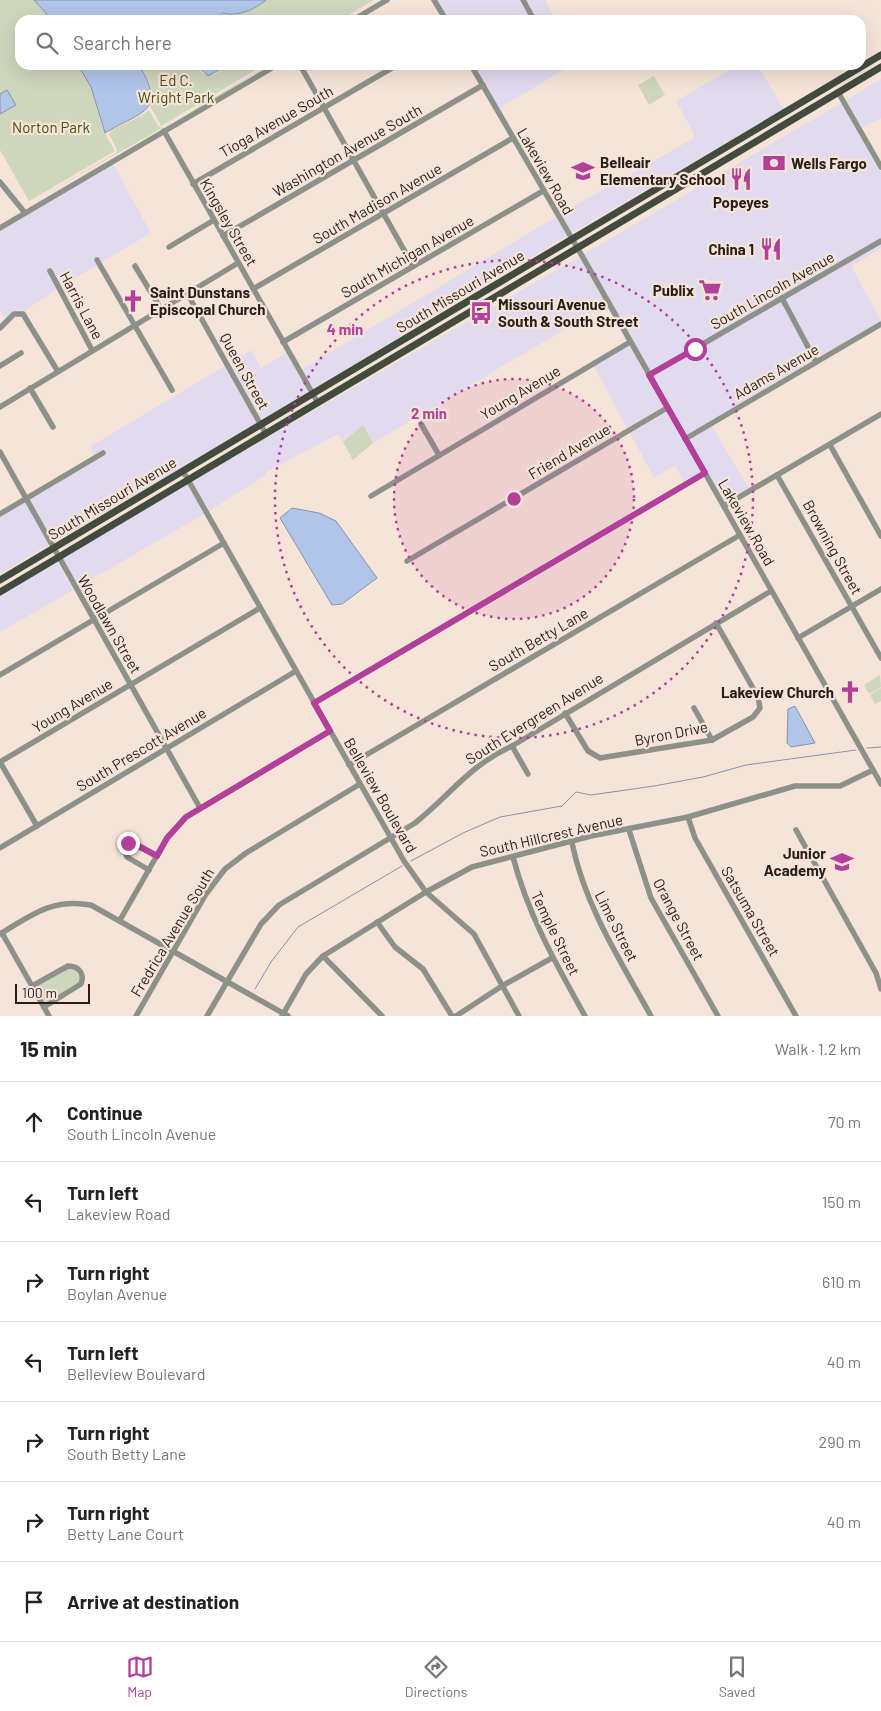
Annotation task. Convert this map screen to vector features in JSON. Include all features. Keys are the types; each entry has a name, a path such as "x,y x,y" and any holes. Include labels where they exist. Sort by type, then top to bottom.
{"main road":[{"name":"South Missouri Avenue","path":"866,64 881,55"},
{"name":"South Missouri Avenue","path":"0,592 881,67"},
{"name":"South Missouri Avenue","path":"0,580 856,70"}],"street":[{"path":"362,15 387,0"},
{"path":"434,0 443,15"},
{"path":"523,0 531,15"},
{"path":"0,228 268,70"},
{"path":"303,70 413,266"},
{"name":"Tioga Avenue South","path":"193,184 389,70"},
{"name":"Lakeview Road","path":"474,70 881,784"},
{"name":"Washington Avenue South","path":"223,236 483,85"},
{"path":"838,92 881,168"},
{"name":"Kingsley Street","path":"164,131 318,403"},
{"name":"South Madison Avenue","path":"253,289 513,138"},
{"path":"0,182 25,213"},
{"name":"South Michigan Avenue","path":"283,342 543,191"},
{"path":"169,247 214,220"},
{"name":"South Lincoln Avenue","path":"649,375 881,241"},
{"path":"97,260 172,390"},
{"path":"0,407 57,370 238,262"},
{"path":"135,266 161,309"},
{"name":"Harris Lane","path":"50,270 92,350"},
{"name":"Queen Street","path":"187,293 266,434"},
{"path":"782,298 816,362"},
{"path":"0,328 14,314 23,314 57,370"},
{"name":"Adams Avenue","path":"685,439 881,324"},
{"name":"Young Avenue","path":"371,496 630,342"},
{"path":"0,366 22,353"},
{"path":"30,388 53,427"},
{"name":"Friend Avenue","path":"407,561 667,408"},
{"path":"724,506 881,414"},
{"path":"421,424 439,455"},
{"path":"830,445 881,536"},
{"name":"Woodlawn Street","path":"0,452 200,808"},
{"path":"0,514 103,453"},
{"name":"Belleview Boulevard","path":"183,471 414,878 426,892 474,934 519,1016"},
{"path":"314,703 705,473"},
{"name":"Browning Street","path":"777,475 881,658"},
{"name":"South Betty Lane","path":"349,765 740,535"},
{"path":"0,675 224,543"},
{"path":"798,638 881,589"},
{"name":"South Evergreen Avenue","path":"207,1016 261,924 279,905 415,823 435,807 472,770 486,759 512,746 565,712 771,590"},
{"name":"Young Avenue","path":"0,762 260,608"},
{"name":"Byron Drive","path":"565,712 588,751 600,758 712,740 753,717 758,713 761,703 716,623"},
{"name":"South Prescott Avenue","path":"0,848 296,671"},
{"path":"694,708 712,740"},
{"path":"120,920 157,856 177,827 200,808 330,731"},
{"path":"512,746 528,774"},
{"path":"0,762 37,826"},
{"name":"South Hillcrest Avenue","path":"285,1015 306,974 323,956 426,892 472,867 513,857 531,850 572,842 591,836 688,817 795,786 840,786 873,770"},
{"name":"Fredrica Avenue South","path":"136,1016 206,894 225,870 246,853 360,784"},
{"name":"Satsuma Street","path":"688,817 695,838 796,1016"},
{"name":"Orange Street","path":"629,830 651,898 718,1016"},
{"path":"796,830 876,973 881,989"},
{"name":"Lime Street","path":"572,842 583,886 601,925 651,1016"},
{"path":"149,870 127,857 124,846 128,843 135,844 157,856"},
{"name":"Temple Street","path":"513,857 529,908 552,958 585,1016"},
{"path":"49,1016 1,934 41,910 69,902 91,905 120,920 285,1015"},
{"path":"377,922 396,947 423,970 454,1016 552,958"},
{"path":"323,956 382,1016"},
{"path":"32,986 68,966 76,967 81,972 83,976 82,984 44,1007"}],"shaded area":[{"path":"437,0 519,0 528,15 446,15"},
{"path":"526,0 545,0 553,15 534,15"},
{"path":"478,70 564,70 503,106 502,113"},
{"path":"729,70 760,70 784,109 572,233 560,214 694,138 693,132 676,101"},
{"path":"881,79 881,118 862,128 846,100"},
{"path":"841,103 881,173 881,238 650,372 584,254"},
{"path":"113,164 151,233 102,262 98,257 93,260 97,265 60,287 52,267 47,269 56,290 24,311 14,311 6,321 0,311 0,231"},
{"path":"556,217 567,236 313,389 302,369"},
{"path":"881,244 881,248 851,266 881,321 817,358 786,299"},
{"path":"579,257 627,341 606,305 373,443 363,426 343,442 338,434 266,472 267,474 209,511 192,481"},
{"path":"781,302 812,361 686,435 653,376"},
{"path":"629,345 663,407 627,428 594,366"},
{"path":"251,350 261,368 286,353 308,392 262,420 230,363"},
{"path":"225,366 257,423 55,542 30,499 107,454 104,449 93,456 91,446"},
{"path":"666,412 701,473 684,482 675,465 654,478 630,433"},
{"path":"712,426 749,489 725,503 688,440"},
{"path":"187,484 204,514 78,587 62,558"},
{"path":"25,502 50,544 0,574 0,517"},
{"path":"57,561 73,590 0,632 0,595"}],"green space":[{"name":"Norton Park","path":"0,0 34,0 48,15 15,15 15,70 81,70 91,87 103,130 115,151 29,201 0,150"},
{"path":"266,0 374,0 348,15 220,15 222,13 240,14"},
{"name":"Ed C. Wright Park","path":"142,70 201,70 204,74 215,74 221,70 256,70 161,126 150,106 152,96"},
{"path":"260,70 231,89 176,120"},
{"path":"654,76 665,95 649,105 638,85"},
{"path":"149,110 159,127 163,128 46,194 116,153 117,150 109,134 111,130 141,116"},
{"path":"363,425 373,443 353,460 343,442"},
{"path":"880,675 881,687 869,694 864,685"},
{"path":"881,688 881,701 875,704 870,695"},
{"path":"70,968 77,971 80,977 79,983 49,1002 44,1001 38,986"}],"water":[{"path":"34,0 266,0 245,12 234,14 222,13 220,15 48,15"},
{"path":"81,70 142,70 151,93 150,102 139,115 105,133 91,87"},
{"path":"202,70 219,70 208,76"},
{"path":"7,90 16,105 0,114 0,94"},
{"path":"292,508 319,513 336,521 377,578 342,604 332,605 280,518"},
{"path":"795,706 815,743 791,747 787,743 788,709"}],"waterway":[{"path":"867,748 881,747"},
{"path":"411,861 463,833 500,817 562,806 576,792 591,795 654,786 703,777 746,765 856,750"},
{"path":"255,989 271,962 298,927 402,866"}],"place":[{"name":"Wells Fargo","path":"774,163"},
{"name":"Belleair Elementary School","path":"583,171"},
{"name":"Popeyes","path":"741,179"},
{"name":"China 1","path":"771,249"},
{"name":"Publix","path":"710,290"},
{"name":"Saint Dunstans Episcopal Church","path":"133,301"},
{"name":"Missouri Avenue South & South Street","path":"481,313"},
{"name":"Lakeview Church","path":"850,692"},
{"name":"Junior Academy","path":"842,862"}],"route":[{"path":"128,843 132,842 157,856 167,838 186,817 330,731 314,703 705,473 649,375 695,349"}]}
